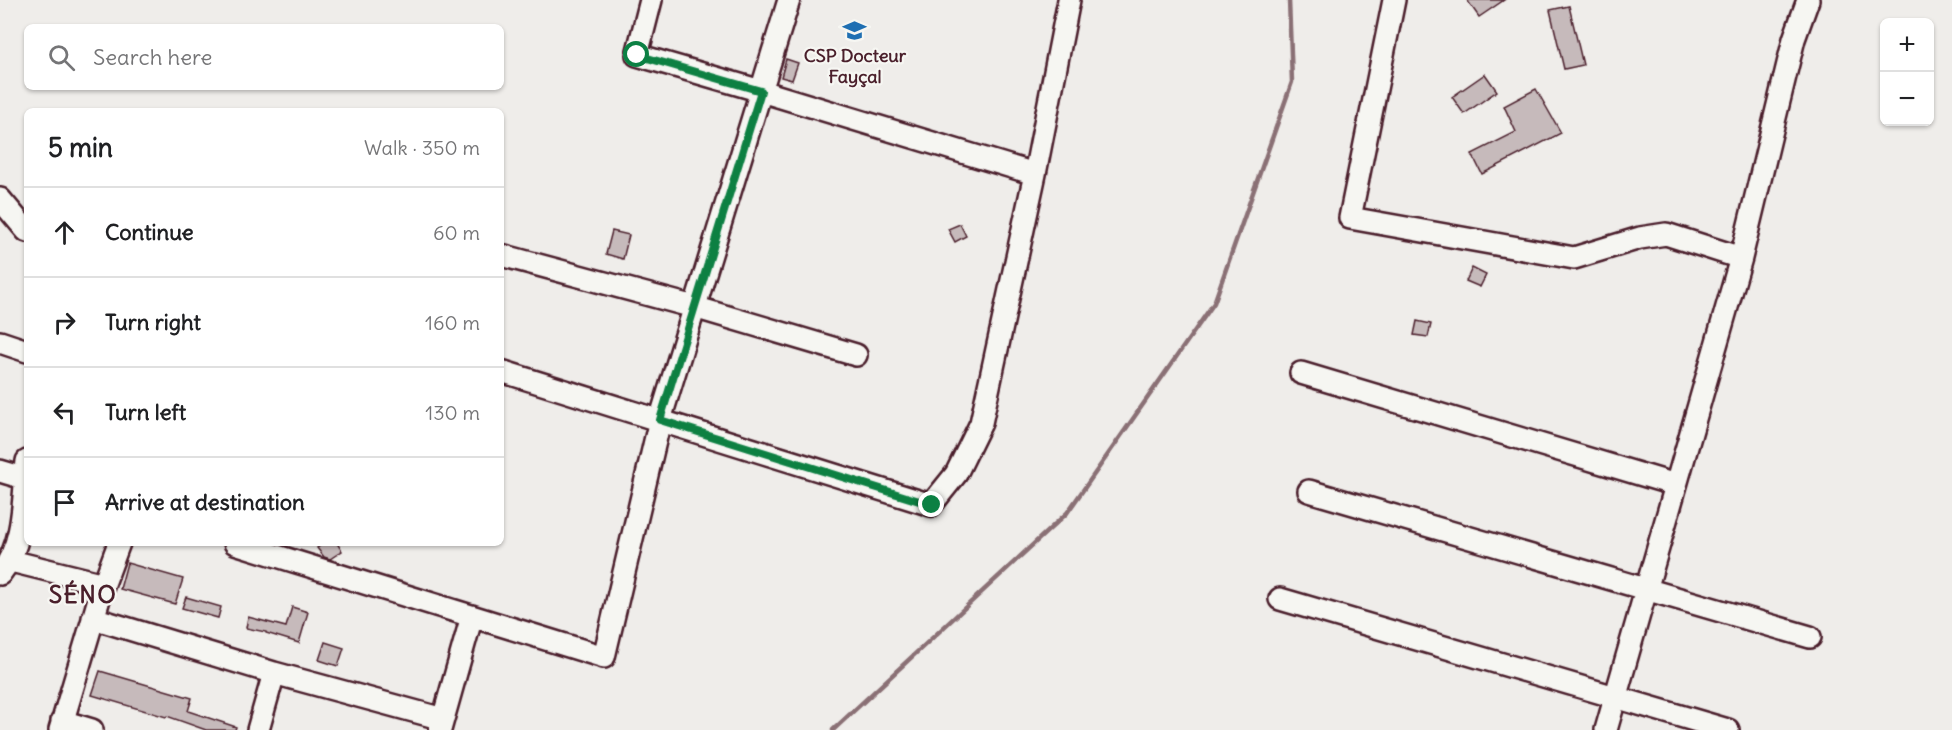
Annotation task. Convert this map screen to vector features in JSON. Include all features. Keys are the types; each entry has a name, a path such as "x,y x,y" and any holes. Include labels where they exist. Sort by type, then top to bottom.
{"street":[{"path":"651,0 637,55 1035,174"},
{"path":"255,546 281,550 472,616 604,657 660,420 789,0"},
{"path":"504,372 932,505 956,474 981,423 1070,0"},
{"path":"1394,0 1350,218 1574,258 1640,238 1666,234 1741,258"},
{"path":"1606,730 1741,258 1794,39 1808,0"},
{"path":"0,199 24,227"},
{"path":"504,256 856,354"},
{"path":"0,342 24,350"},
{"path":"1301,373 1676,485"},
{"path":"0,471 24,473"},
{"path":"1309,491 1810,637"},
{"path":"24,492 20,530 5,568 104,584"},
{"path":"92,730 61,726 93,618 118,546"},
{"path":"1280,599 1728,730"},
{"path":"93,618 441,724 472,616"},
{"path":"258,730 274,673"}],"building":[{"path":"1467,0 1504,0 1479,17"},
{"path":"1569,6 1583,65 1564,69 1550,10"},
{"path":"786,59 798,63 792,80 781,77"},
{"path":"1485,74 1497,91 1464,114 1452,97"},
{"path":"1536,89 1561,133 1482,174 1472,154 1516,132 1504,106"},
{"path":"960,224 966,236 955,242 948,229"},
{"path":"612,231 629,235 623,259 606,254"},
{"path":"1472,268 1486,275 1480,287 1466,281"},
{"path":"1417,321 1431,324 1428,337 1414,335"},
{"path":"339,546 342,551 330,559 324,557 317,548"},
{"path":"127,563 183,579 175,604 120,589"},
{"path":"186,597 221,607 218,618 182,608"},
{"path":"292,607 308,612 299,643 246,628 248,617 286,627"},
{"path":"325,642 344,648 338,666 319,660"},
{"path":"100,671 192,698 188,711 236,727 235,730 206,730 167,716 92,695"}],"waterway":[{"path":"833,730 1067,513 1214,303 1292,82 1289,0"}],"place":[{"name":"CSP Docteur Fayçal","path":"855,30"}],"district":[{"name":"SÉNO","path":"83,595"}],"route":[{"path":"637,55 761,91 660,420 932,505"}]}
